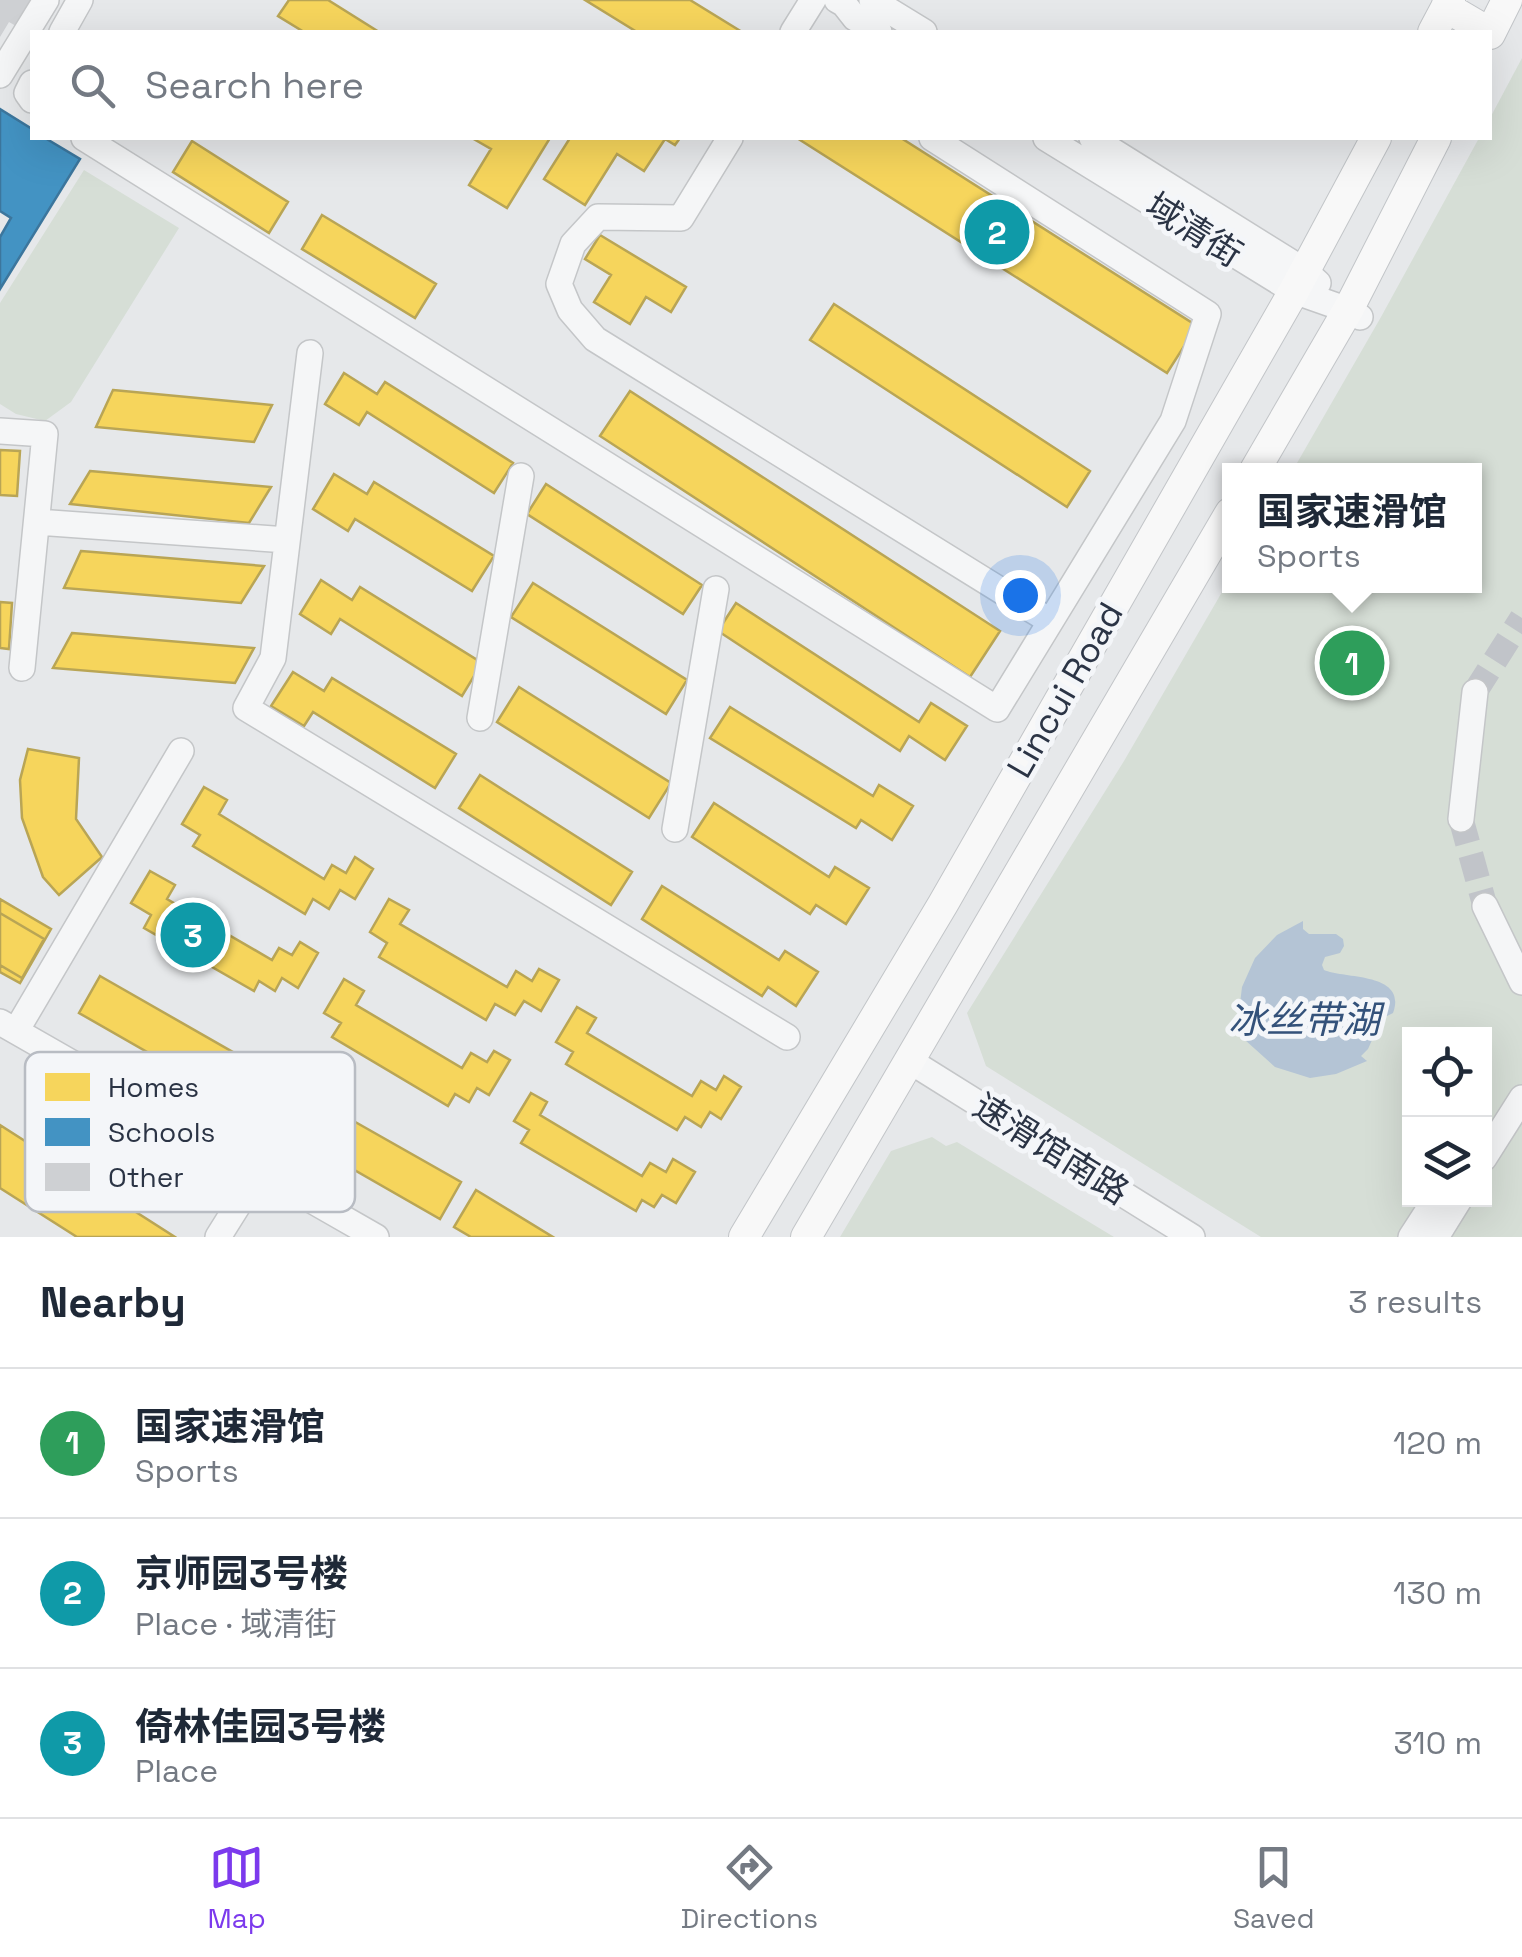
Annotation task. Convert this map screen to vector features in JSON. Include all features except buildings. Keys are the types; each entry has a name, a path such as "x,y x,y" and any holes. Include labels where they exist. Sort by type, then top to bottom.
{"main road":[{"path":"1492,30 1507,0"},
{"path":"1443,13 1481,30"},
{"name":"Lincui Road","path":"744,1237 933,920 1300,281 1375,140"},
{"path":"1258,463 1316,365 1354,313 1379,249 1435,140"},
{"path":"1330,223 1379,249"},
{"path":"1269,335 1316,365"},
{"name":"Lincui Road","path":"806,1237 1222,528"}],"street":[{"path":"0,75 46,0"},
{"path":"63,30 80,0"},
{"path":"794,30 813,0"},
{"path":"837,0 876,30"},
{"path":"872,0 921,30"},
{"path":"87,140 997,709 1173,422 1208,314 935,140"},
{"path":"729,140 681,218 598,217 573,244 559,284 570,310 595,339 1050,621"},
{"name":"域清街","path":"1050,140 1354,313"},
{"name":"域清街","path":"1095,140 1300,281"},
{"path":"310,353 273,658 246,708 788,1038"},
{"path":"0,432 45,434 22,668"},
{"path":"480,718 521,476"},
{"path":"36,522 287,540"},
{"path":"675,829 716,589"},
{"path":"1462,819 1475,692"},
{"path":"54,1052 8,1026 181,752"},
{"path":"1485,906 1522,982"},
{"name":"速滑馆南路","path":"910,1061 1192,1237"},
{"path":"1492,1119 1522,1095"},
{"path":"1492,1145 1522,1095"},
{"path":"1412,1237 1431,1207"},
{"path":"1436,1237 1455,1207"},
{"path":"218,1237 234,1212"},
{"path":"333,1212 376,1237"}],"shaded area":[{"path":"1522,58 1522,1237 1261,1237 986,1066 967,1013 1124,761 1222,592 1482,593 1482,463 1297,463 1478,140 1492,140 1492,114"},
{"path":"84,170 179,228 71,402 45,421 16,414 0,404 0,303"},
{"path":"932,1137 946,1146 957,1142 1114,1237 840,1237 891,1151"}],"water":[{"name":"冰丝带湖","path":"1303,921 1303,929 1309,934 1336,934 1343,939 1340,953 1325,957 1324,970 1383,984 1395,1000 1393,1013 1372,1015 1366,1021 1365,1029 1372,1040 1361,1056 1367,1061 1336,1074 1310,1078 1275,1067 1245,1040 1239,1012 1242,987 1255,958 1277,935"}],"tunnel":[{"path":"1475,692 1522,618"},
{"path":"1461,819 1485,906"}],"place":[{"name":"京师园3号楼","path":"997,232"},
{"name":"国家速滑馆","path":"1352,663"},
{"name":"倚林佳园3号楼","path":"193,935"}]}
